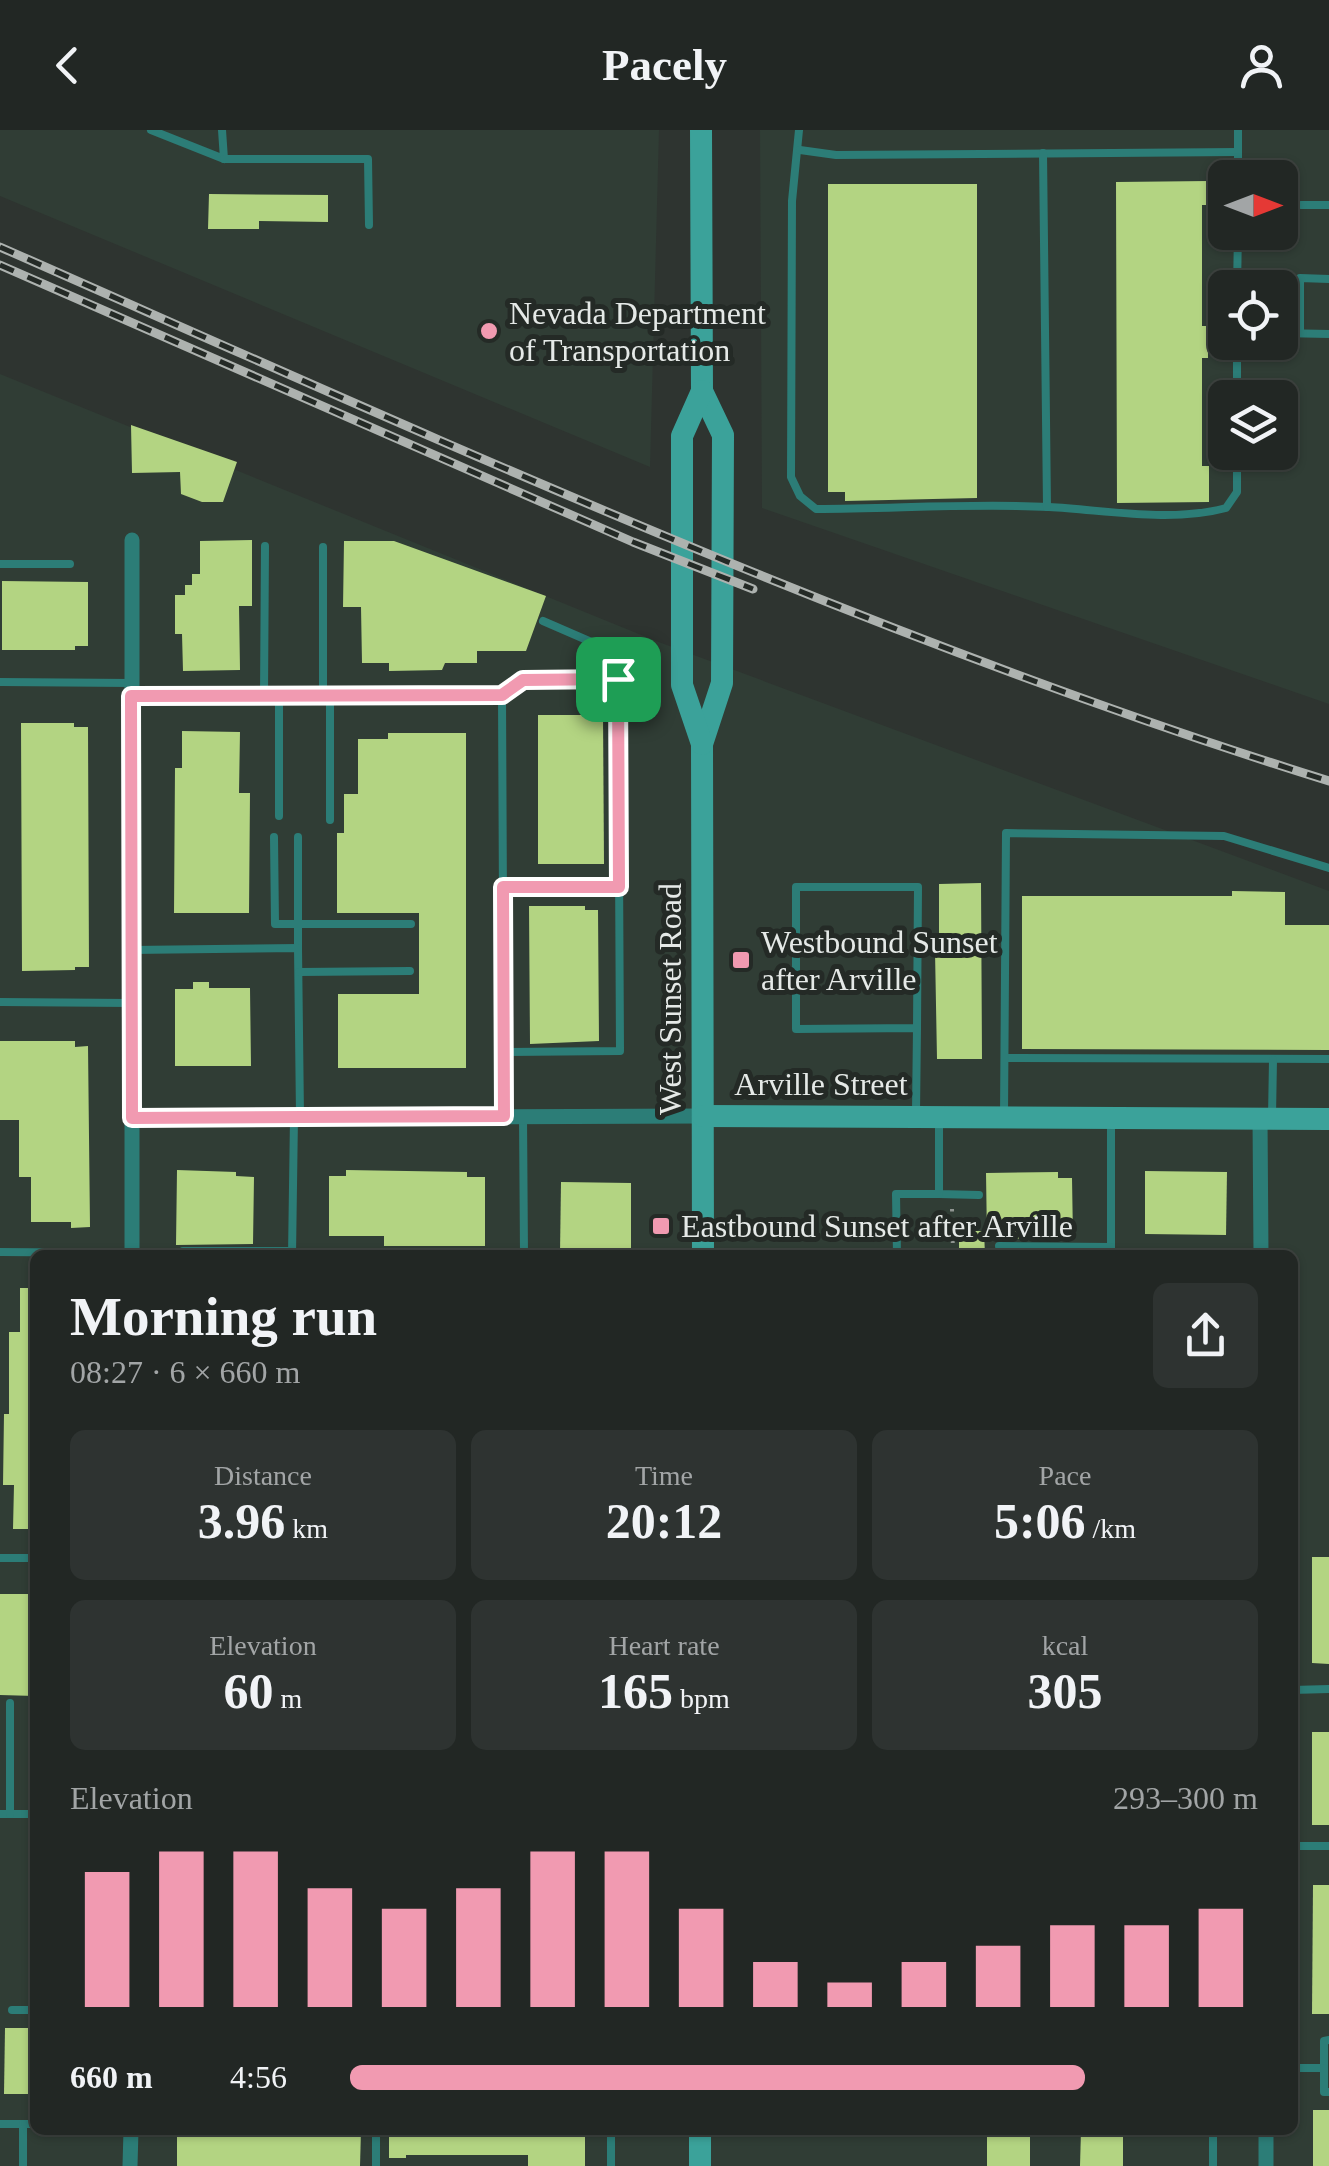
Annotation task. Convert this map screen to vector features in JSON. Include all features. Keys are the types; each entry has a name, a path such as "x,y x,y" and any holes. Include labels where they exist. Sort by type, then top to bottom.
{"main road":[{"name":"West Sunset Road","path":"702,130 702,391 682,436 682,685 702,744"},
{"name":"West Sunset Road","path":"702,391 722,435 722,683 702,744 702,1250"},
{"name":"Arville Street","path":"703,1116 1329,1119"},
{"path":"700,2135 700,2166"}],"street":[{"path":"132,540 132,1250"},
{"name":"Arville Street","path":"132,1118 703,1116"},
{"path":"1261,1250 1266,1118"},
{"path":"130,2135 130,2166"},
{"path":"1266,2135 1266,2166"}],"lane":[{"path":"151,130 224,159 368,159 369,224"},
{"path":"222,130 224,159"},
{"path":"800,130 792,201 791,477 800,496 816,508 1047,507 1118,513 1208,513 1226,508 1236,492 1237,470"},
{"path":"1238,130 1238,160"},
{"path":"800,150 836,155 1238,152"},
{"path":"1043,154 1047,507"},
{"path":"1301,205 1329,205"},
{"path":"1329,279 1300,278 1300,334 1329,334"},
{"path":"264,695 265,546"},
{"path":"322,546 330,820"},
{"path":"0,564 70,564"},
{"path":"504,1052 620,1052 619,654 542,621"},
{"path":"0,682 264,695 502,695 523,680 618,679"},
{"path":"278,695 278,816"},
{"path":"502,695 504,1116"},
{"path":"1004,1116 1006,833 1224,836 1329,868"},
{"path":"274,837 274,924 411,924"},
{"path":"292,1250 298,837"},
{"path":"503,887 619,887"},
{"path":"916,1028 796,1029 796,887 918,887 916,1028 939,1194"},
{"path":"131,950 298,948"},
{"path":"299,972 410,972"},
{"path":"0,1002 130,1002"},
{"path":"1005,1058 1329,1060"},
{"path":"1266,1118 1272,1060"},
{"path":"523,1116 524,1250"},
{"path":"1111,1117 1111,1250"},
{"path":"896,1250 896,1194 979,1195"},
{"path":"999,1246 1089,1250"},
{"path":"0,1252 30,1252"},
{"path":"0,1558 30,1558"},
{"path":"1298,1690 1329,1689"},
{"path":"5,1814 10,1703"},
{"path":"1298,1846 1329,1846"},
{"path":"12,2010 30,2010"},
{"path":"1329,2040 1324,2040 1324,2092 1329,2092"},
{"path":"1298,2068 1324,2068"},
{"path":"0,2124 30,2124"},
{"path":"23,2124 23,2166"},
{"path":"376,2135 376,2166"},
{"path":"611,2135 611,2166"},
{"path":"1213,2166 1214,2135"}],"path":[{"path":"952,1204 953,1250"}],"shaded area":[{"name":"Nevada Department of Transportation","path":"0,130 659,130 650,467 0,196"},
{"path":"760,130 1329,130 1329,704 762,508"},
{"path":"0,374 656,641 1329,891 1329,2166 0,2166"}],"building":[{"path":"1208,181 1208,205 1202,205 1202,326 1208,326 1208,358 1202,358 1202,466 1209,470 1209,502 1117,503 1116,182"},
{"path":"828,184 977,184 977,498 845,501 845,492 828,492"},
{"path":"209,194 328,195 328,222 259,221 259,229 208,229"},
{"path":"131,425 237,462 223,502 202,502 181,494 180,472 132,473"},
{"path":"252,540 252,606 239,606 240,670 183,671 182,634 175,634 175,595 185,595 185,585 192,585 192,574 200,574 200,541"},
{"path":"344,541 394,541 546,596 526,651 477,651 477,663 445,663 442,670 389,671 389,663 362,663 361,607 343,607"},
{"path":"2,581 88,582 88,646 75,646 75,650 2,650"},
{"path":"538,715 603,715 604,864 538,864"},
{"path":"21,723 74,723 74,727 88,727 89,967 22,971"},
{"path":"182,731 240,732 239,793 250,793 249,913 174,913 175,768 182,768"},
{"path":"388,733 466,733 466,1068 338,1068 338,994 419,994 419,913 337,913 337,833 344,833 344,794 358,794 358,739 388,739"},
{"path":"981,883 982,1059 937,1059 935,951 939,951 939,884"},
{"path":"1232,891 1285,892 1285,925 1329,925 1329,1050 1022,1049 1022,896 1232,896"},
{"path":"529,906 585,906 585,910 598,910 599,1041 530,1044"},
{"path":"193,982 209,982 209,988 250,988 251,1066 175,1066 175,989 193,989"},
{"path":"0,1041 75,1041 75,1047 88,1046 90,1227 71,1228 71,1222 31,1222 31,1177 19,1177 19,1120 0,1120"},
{"path":"177,1170 236,1172 236,1176 254,1177 253,1244 176,1245"},
{"path":"346,1170 467,1172 467,1177 485,1177 485,1246 384,1246 384,1236 329,1236 329,1176 346,1176"},
{"path":"1145,1171 1227,1172 1226,1235 1145,1234"},
{"path":"1058,1172 1058,1178 1072,1178 1073,1238 987,1239 986,1173"},
{"path":"561,1182 631,1183 631,1250 560,1250"},
{"path":"959,1231 984,1231 985,1250 959,1250"},
{"path":"20,1288 30,1288 30,1529 13,1529 14,1485 3,1485 4,1414 9,1414 9,1332 20,1332"},
{"path":"1312,1557 1329,1557 1329,1664 1312,1663"},
{"path":"0,1594 30,1594 30,1696 0,1695"},
{"path":"1312,1732 1329,1732 1329,1825 1312,1825"},
{"path":"1313,1885 1329,1885 1329,2014 1312,2014"},
{"path":"5,2028 30,2028 30,2094 4,2094"},
{"path":"1313,2110 1329,2110 1329,2166 1313,2166"},
{"path":"177,2135 361,2135 360,2166 177,2166"},
{"path":"389,2135 585,2135 585,2166 528,2166 528,2155 389,2158"},
{"path":"987,2135 1030,2135 1030,2166 987,2166"},
{"path":"1081,2135 1123,2135 1123,2166 1080,2166"}],"railway":[{"path":"0,247 492,463 823,600 990,665 1329,781"},
{"path":"0,265 633,542 753,589"}],"place":[{"name":"Nevada Department of Transportation","path":"489,331"},
{"name":"Westbound Sunset after Arville","path":"741,960"},
{"name":"Eastbound Sunset after Arville","path":"661,1226"}],"route":[{"path":"618,679 619,887 503,887 504,1116 132,1118 131,696 502,695 523,680 618,679"}]}
